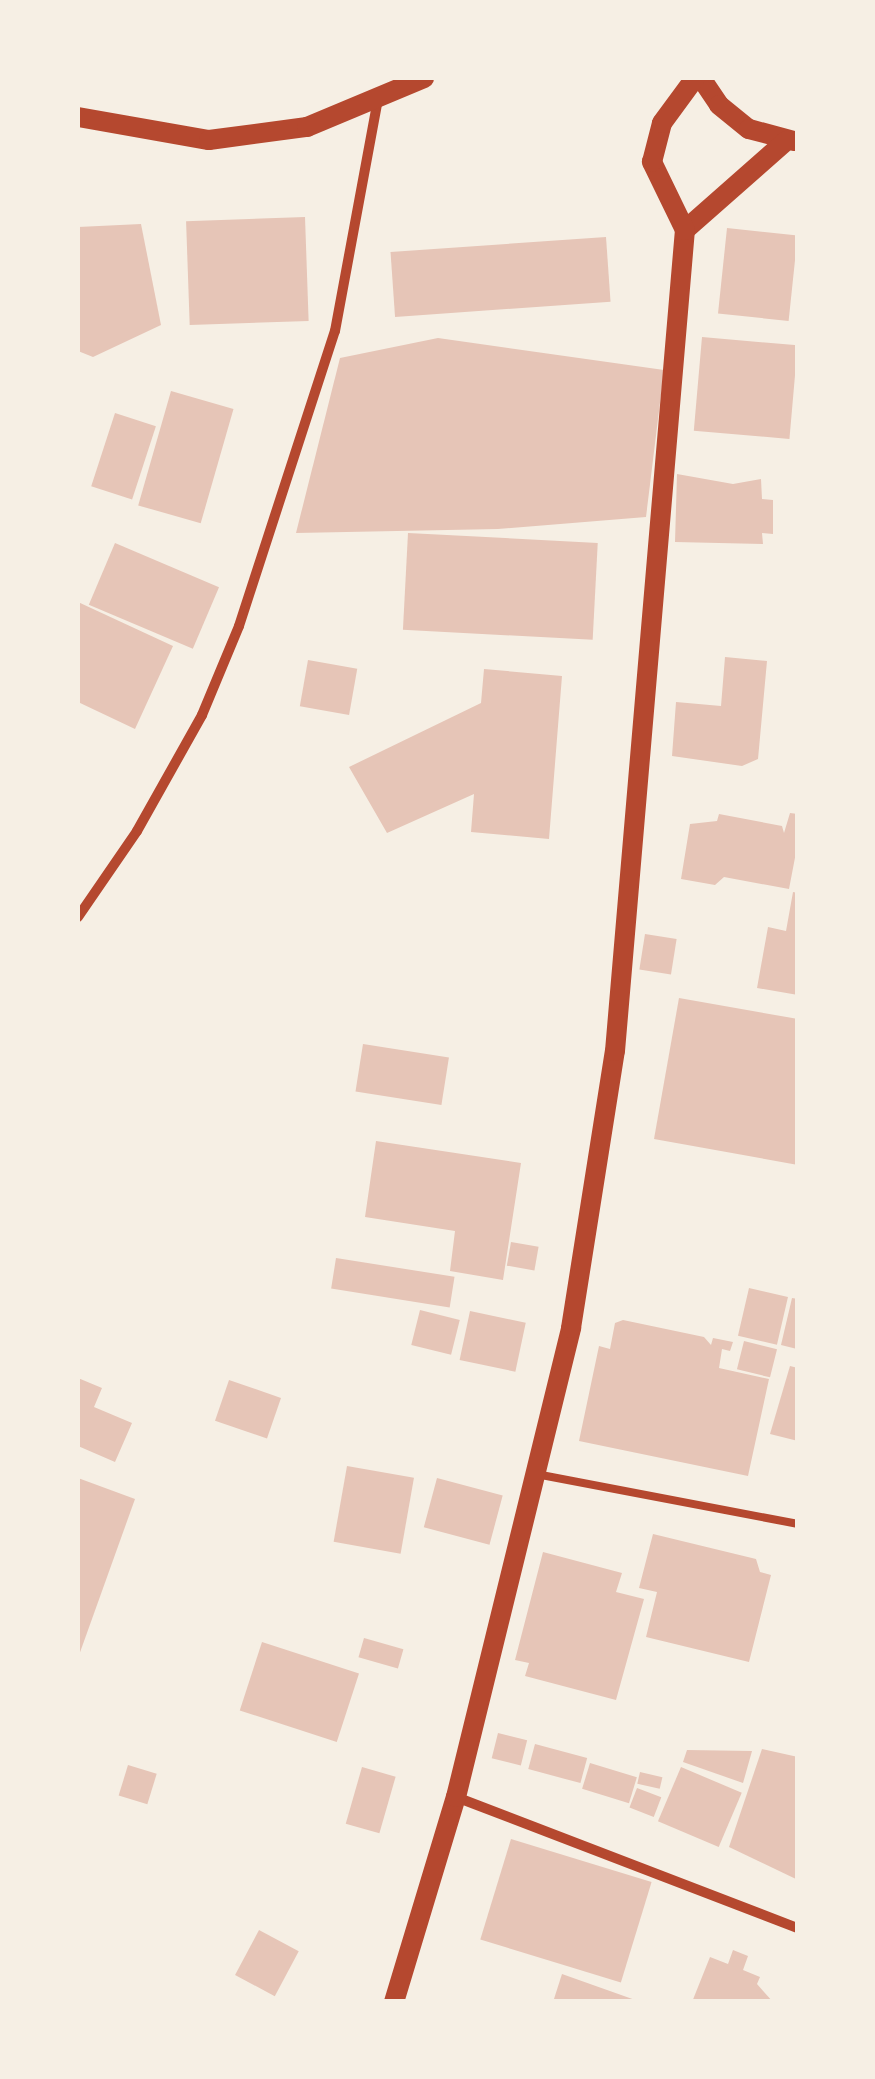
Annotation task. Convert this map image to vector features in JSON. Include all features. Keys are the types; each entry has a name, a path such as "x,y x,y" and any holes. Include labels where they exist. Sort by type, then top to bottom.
{"main road":[{"path":"82,122 209,140 307,127 424,78"},
{"path":"394,2002 456,1796 571,1328 615,1051 685,230 652,162 662,123 698,78 719,105 749,128 792,141"},
{"path":"685,230 792,141"}],"street":[{"path":"78,917 138,831 202,715 246,608 335,331 378,100"},
{"path":"456,1796 798,1928"}],"lane":[{"path":"536,1474 798,1524"}],"building":[{"path":"305,217 309,321 190,325 186,221"},
{"path":"141,224 161,325 93,357 78,351 78,227"},
{"path":"727,228 798,235 789,321 718,314"},
{"path":"606,237 611,302 395,317 391,252"},
{"path":"702,337 798,345 789,439 694,431"},
{"path":"438,338 664,370 646,517 498,529 296,533 340,358"},
{"path":"171,391 233,409 201,523 138,505"},
{"path":"115,413 156,426 132,500 91,486"},
{"path":"677,474 733,484 761,479 762,499 773,500 773,534 762,533 763,544 675,542"},
{"path":"408,533 598,543 593,640 403,630"},
{"path":"115,543 219,587 193,649 89,605"},
{"path":"78,602 173,646 135,729 78,702"},
{"path":"725,657 767,661 758,759 742,766 672,756 676,702 721,706"},
{"path":"308,660 357,669 349,715 300,706"},
{"path":"484,669 562,676 549,839 471,832 474,794 387,833 349,767 481,703"},
{"path":"790,813 798,814 798,842 789,889 724,877 715,885 681,879 690,824 717,821 719,814 782,826 784,833"},
{"path":"793,892 798,893 798,995 757,988 768,927 786,931"},
{"path":"645,934 677,939 671,975 639,970"},
{"path":"679,998 798,1019 798,1165 654,1139"},
{"path":"363,1044 449,1058 441,1105 355,1091"},
{"path":"376,1141 521,1163 503,1280 450,1271 455,1231 365,1217"},
{"path":"511,1242 539,1247 534,1270 507,1266"},
{"path":"336,1258 455,1277 450,1307 331,1289"},
{"path":"749,1288 788,1297 777,1345 738,1336"},
{"path":"792,1298 798,1299 797,1349 781,1345"},
{"path":"420,1310 460,1320 451,1355 411,1345"},
{"path":"470,1311 526,1323 515,1372 460,1360"},
{"path":"623,1320 704,1337 711,1345 713,1338 733,1342 730,1351 722,1349 719,1368 769,1379 748,1476 579,1441 599,1346 610,1349 615,1323"},
{"path":"744,1341 777,1349 770,1377 737,1369"},
{"path":"790,1366 798,1368 798,1441 770,1434"},
{"path":"78,1378 102,1388 94,1407 132,1423 115,1462 78,1446"},
{"path":"229,1380 281,1398 267,1439 215,1421"},
{"path":"347,1466 414,1478 401,1554 334,1542"},
{"path":"78,1478 135,1499 78,1658"},
{"path":"437,1478 503,1496 489,1545 424,1527"},
{"path":"653,1534 756,1559 760,1572 771,1575 749,1662 646,1637 657,1592 639,1588"},
{"path":"543,1552 622,1573 616,1592 644,1599 616,1700 525,1676 529,1663 515,1660"},
{"path":"364,1638 403,1649 398,1669 358,1657"},
{"path":"262,1642 359,1674 337,1742 240,1710"},
{"path":"498,1733 527,1740 521,1765 492,1758"},
{"path":"535,1744 587,1758 580,1783 528,1769"},
{"path":"762,1749 798,1757 798,1880 729,1847"},
{"path":"687,1750 752,1751 743,1783 683,1762"},
{"path":"590,1763 637,1777 629,1803 582,1789"},
{"path":"128,1765 157,1774 147,1804 119,1796"},
{"path":"362,1767 396,1777 379,1833 346,1824"},
{"path":"681,1767 742,1793 719,1847 658,1821"},
{"path":"640,1772 662,1777 660,1789 637,1784"},
{"path":"637,1788 661,1797 654,1817 629,1808"},
{"path":"511,1839 652,1882 621,1982 480,1939"},
{"path":"259,1930 299,1951 275,1996 235,1975"},
{"path":"733,1950 748,1956 743,1970 760,1977 757,1984 773,2002 692,2002 710,1957 728,1964"},
{"path":"562,1974 638,2001 638,2002 553,2002"}]}
